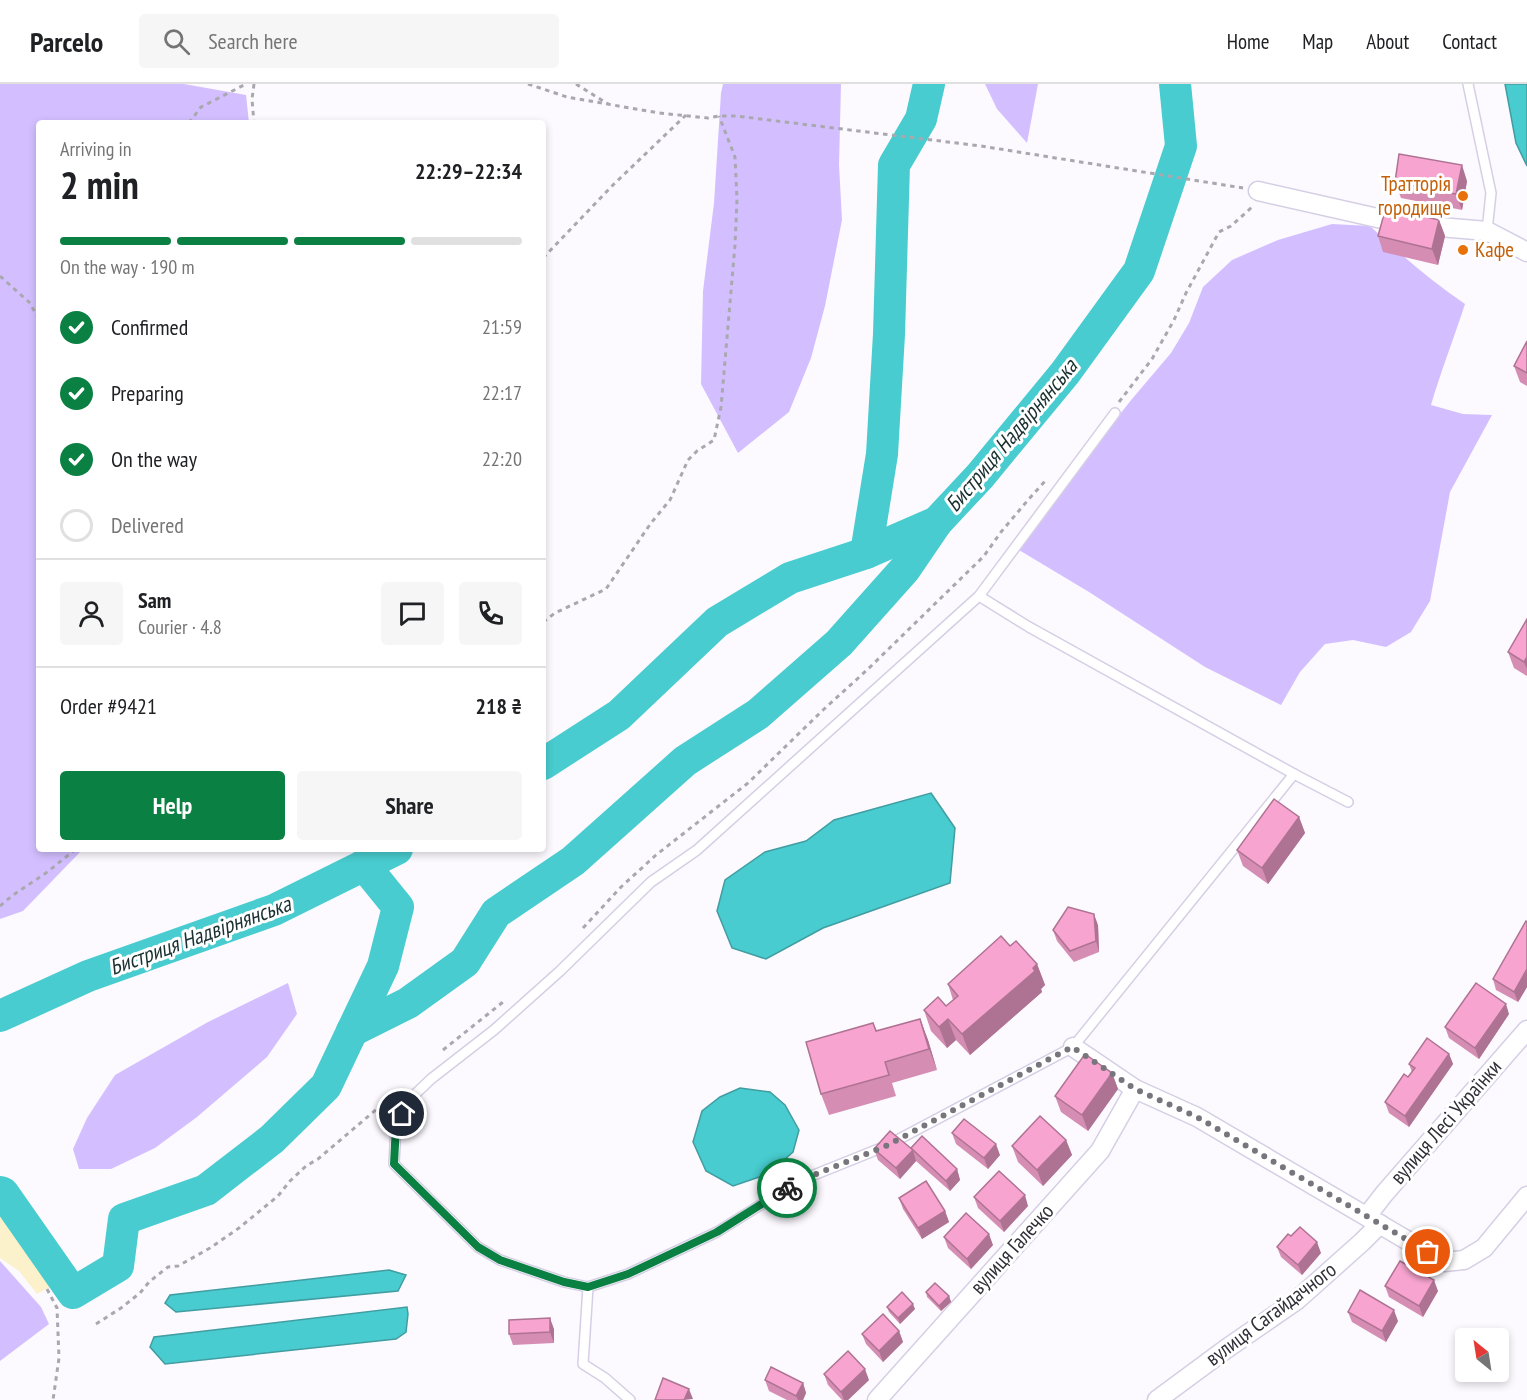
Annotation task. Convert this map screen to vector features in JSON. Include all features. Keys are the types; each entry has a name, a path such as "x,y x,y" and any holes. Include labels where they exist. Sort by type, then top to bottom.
{"street":[{"path":"1256,197 1404,224 1487,231 1527,252"},
{"name":"вулиця Лесі Українки","path":"1374,1220 1384,1194 1527,1030"},
{"path":"1072,1047 1135,1089 1197,1117 1444,1262 1464,1260 1484,1248 1527,1196"},
{"name":"вулиця Галечко","path":"877,1400 1100,1151 1135,1089"},
{"name":"вулиця Сагайдачного","path":"1157,1400 1297,1300 1362,1242 1374,1220"}],"lane":[{"path":"1467,84 1491,193 1487,231"},
{"path":"1115,413 979,596 697,850 651,882 494,1030 431,1079 407,1102 396,1125 394,1164 478,1247 500,1260 564,1282 588,1287 628,1274 708,1237 799,1181 886,1146 1072,1047 1294,774"},
{"path":"979,596 1029,627 1348,802"},
{"path":"588,1287 583,1364 605,1378 630,1400"}],"path":[{"path":"191,120 201,107 246,84"},
{"path":"254,84 252,99 254,120"},
{"path":"528,84 567,97 660,113 708,118 736,116 981,146 1256,197"},
{"path":"576,84 609,105"},
{"path":"546,255 686,115"},
{"path":"546,620 555,613 606,589 651,523 670,500 688,460 714,440 721,407 733,275 737,199 735,157 719,116"},
{"path":"1118,403 1152,359 1219,232 1231,226 1256,197"},
{"path":"0,276 28,303 36,315"},
{"path":"577,934 621,887 656,855 748,783 867,670 984,556 1001,532 1049,478"},
{"path":"0,906 72,852"},
{"path":"442,1052 504,1001"},
{"path":"96,1324 140,1293 149,1282 168,1267 178,1266 240,1228 278,1196 290,1180 306,1166 318,1159 398,1090"},
{"path":"47,1289 57,1308 59,1358 53,1400"}],"shaded area":[{"path":"0,84 184,84 246,95 249,120 36,120 36,852 80,852 23,911 0,919"},
{"path":"723,84 841,84 839,165 842,220 825,306 811,358 789,412 738,453 701,384 703,291 714,203"},
{"path":"985,84 1038,84 1027,143 997,109"},
{"path":"1332,224 1370,226 1416,267 1465,304 1431,405 1463,414 1492,415 1450,492 1430,601 1411,632 1386,647 1353,640 1325,644 1300,672 1281,705 1205,667 1014,547 1171,353 1189,323 1203,287 1232,260 1278,240"},
{"path":"288,983 297,1014 267,1057 197,1117 155,1148 111,1169 79,1169 73,1149 87,1118 115,1075 208,1022"},
{"path":"0,1261 41,1307 49,1324 0,1361"}],"sand":[{"path":"0,1205 12,1209 59,1282 37,1294 19,1271 0,1258"}],"water":[{"path":"1505,84 1527,84 1527,166 1516,143"},
{"path":"931,793 955,828 950,883 823,928 766,959 732,948 717,911 725,880 765,852 806,841 834,820"},
{"path":"740,1088 770,1092 785,1105 799,1130 793,1152 768,1174 733,1186 706,1171 693,1142 702,1111 720,1097"},
{"path":"389,1270 406,1275 398,1291 176,1312 165,1303 170,1295"},
{"path":"407,1307 406,1332 396,1339 165,1364 150,1347 154,1337"}],"building":[{"path":"1399,154 1462,165 1456,194 1395,182"},
{"path":"1386,207 1439,220 1432,249 1378,236"},
{"path":"1527,341 1527,373 1514,366"},
{"path":"1527,619 1527,657 1524,662 1508,652"},
{"path":"1274,799 1299,817 1262,868 1237,850"},
{"path":"1068,907 1094,914 1096,941 1070,951 1053,930"},
{"path":"1526,921 1527,969 1514,992 1493,979"},
{"path":"1001,936 1010,946 1016,941 1037,964 1033,968 1035,971 962,1034 948,1019 939,1027 924,1010 938,997 946,1006 958,996 948,984"},
{"path":"1476,983 1506,1004 1475,1048 1445,1027"},
{"path":"920,1019 929,1049 885,1062 889,1075 821,1094 806,1042 873,1023 876,1031"},
{"path":"1427,1038 1449,1054 1405,1116 1385,1102 1404,1074 1408,1077 1415,1068 1409,1064"},
{"path":"1085,1054 1112,1073 1082,1115 1055,1096"},
{"path":"1040,1116 1066,1140 1037,1170 1012,1146"},
{"path":"964,1119 996,1144 984,1158 952,1133"},
{"path":"890,1131 913,1150 896,1168 874,1149"},
{"path":"922,1136 957,1169 946,1181 911,1148"},
{"path":"999,1171 1025,1195 1000,1221 974,1197"},
{"path":"926,1181 945,1211 918,1228 899,1198"},
{"path":"966,1213 989,1234 967,1259 944,1237"},
{"path":"1300,1227 1317,1242 1298,1265 1277,1247 1288,1234 1291,1236"},
{"path":"1400,1261 1434,1280 1419,1306 1385,1286"},
{"path":"935,1283 949,1296 939,1306 926,1292"},
{"path":"1360,1290 1394,1310 1382,1331 1348,1312"},
{"path":"902,1292 913,1304 898,1318 887,1307"},
{"path":"883,1314 899,1331 879,1351 862,1334"},
{"path":"550,1318 550,1332 509,1334 509,1320"},
{"path":"848,1351 865,1369 841,1392 824,1374"},
{"path":"771,1367 803,1383 796,1396 765,1380"},
{"path":"663,1378 689,1389 684,1400 655,1400"}],"waterway":[{"path":"866,553 882,454 889,334 894,165 921,119 929,84"},
{"name":"Бистриця Надвірнянська","path":"546,762 619,715 717,622 790,578 866,553 937,522 980,476 1065,373 1139,271 1181,146 1175,84"},
{"path":"352,1031 408,1003 465,962 496,913 573,861 685,761 758,714 839,643 905,569 937,522"},
{"name":"Бистриця Надвірнянська","path":"0,1016 88,976 274,910 391,852"},
{"path":"0,1192 3,1193 73,1293 118,1266 124,1219 206,1190 272,1139 326,1086 383,966 398,907 364,865"}],"way so far":[{"path":"787,1188 886,1146 1072,1047 1135,1089 1197,1117 1428,1252"}],"place":[{"name":"Тратторія городище","path":"1463,196"},
{"name":"Кафе","path":"1463,250"}],"route":[{"path":"402,1114 396,1125 394,1164 478,1247 500,1260 564,1282 588,1287 628,1274 663,1259 717,1232 787,1188"}]}
